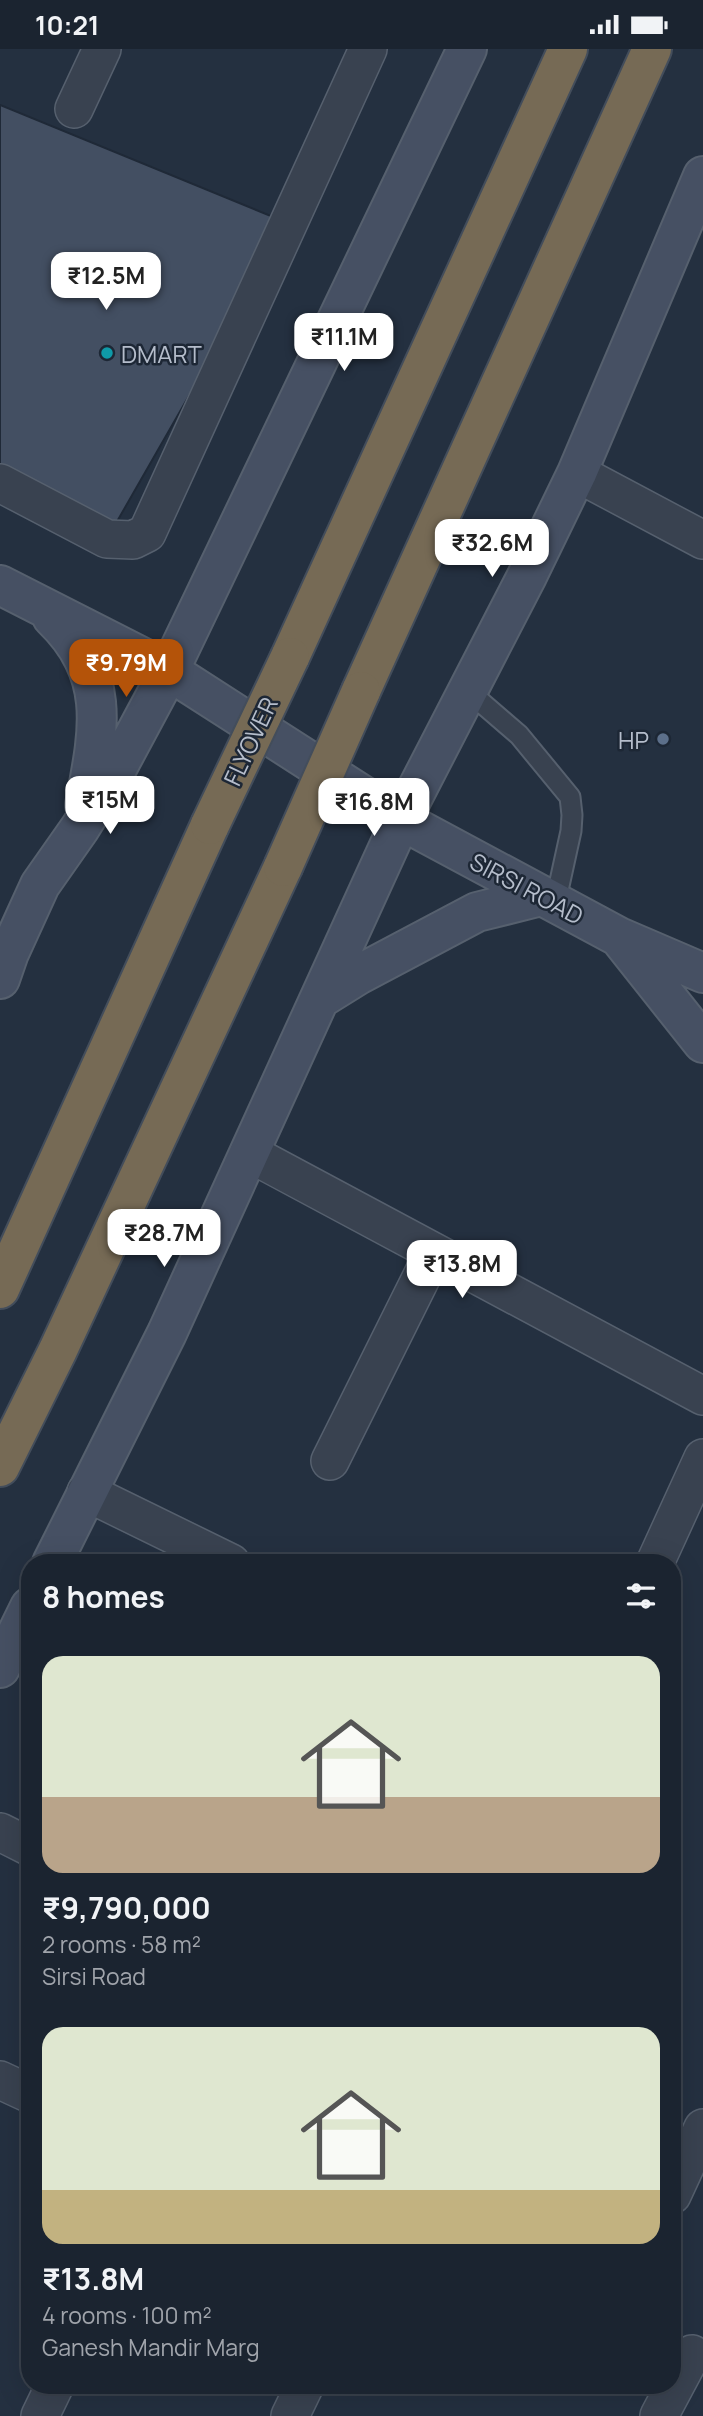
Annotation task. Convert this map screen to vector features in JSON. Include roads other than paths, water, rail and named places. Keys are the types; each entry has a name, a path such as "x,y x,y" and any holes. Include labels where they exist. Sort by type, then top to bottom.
{"highway":[{"name":"FLYOVER","path":"0,1289 210,825 568,49"},
{"path":"0,1467 58,1350 283,867 360,691 652,49"}],"street":[{"path":"74,109 102,49"},
{"path":"0,483 107,539 133,540 147,533 368,49"},
{"path":"0,979 40,885 80,828 138,733 467,49"},
{"path":"56,1554 167,1333 401,820 577,474 703,177"},
{"path":"577,474 703,540"},
{"name":"SIRSI ROAD","path":"0,585 169,671 401,820 619,937 703,973"},
{"path":"40,605 71,635 89,670 98,707 97,737 80,828"},
{"path":"321,997 477,912 548,900"},
{"name":"SIRSI ROAD","path":"619,937 703,1044"},
{"path":"249,1153 703,1396"},
{"path":"330,1461 434,1252"},
{"path":"659,1554 703,1458"},
{"path":"86,1492 211,1554"},
{"path":"0,1668 21,1625"},
{"path":"0,1832 21,1842"},
{"path":"0,2080 21,2090"},
{"path":"681,2176 703,2128"},
{"path":"681,2370 689,2353"},
{"path":"40,2416 51,2394"},
{"path":"290,2416 301,2394"},
{"path":"659,2416 669,2394"}],"lane":[{"path":"468,691 519,734 569,797 571,831 548,900"}],"place":[{"name":"DMART","path":"107,353"},
{"name":"HP","path":"663,739"}]}
